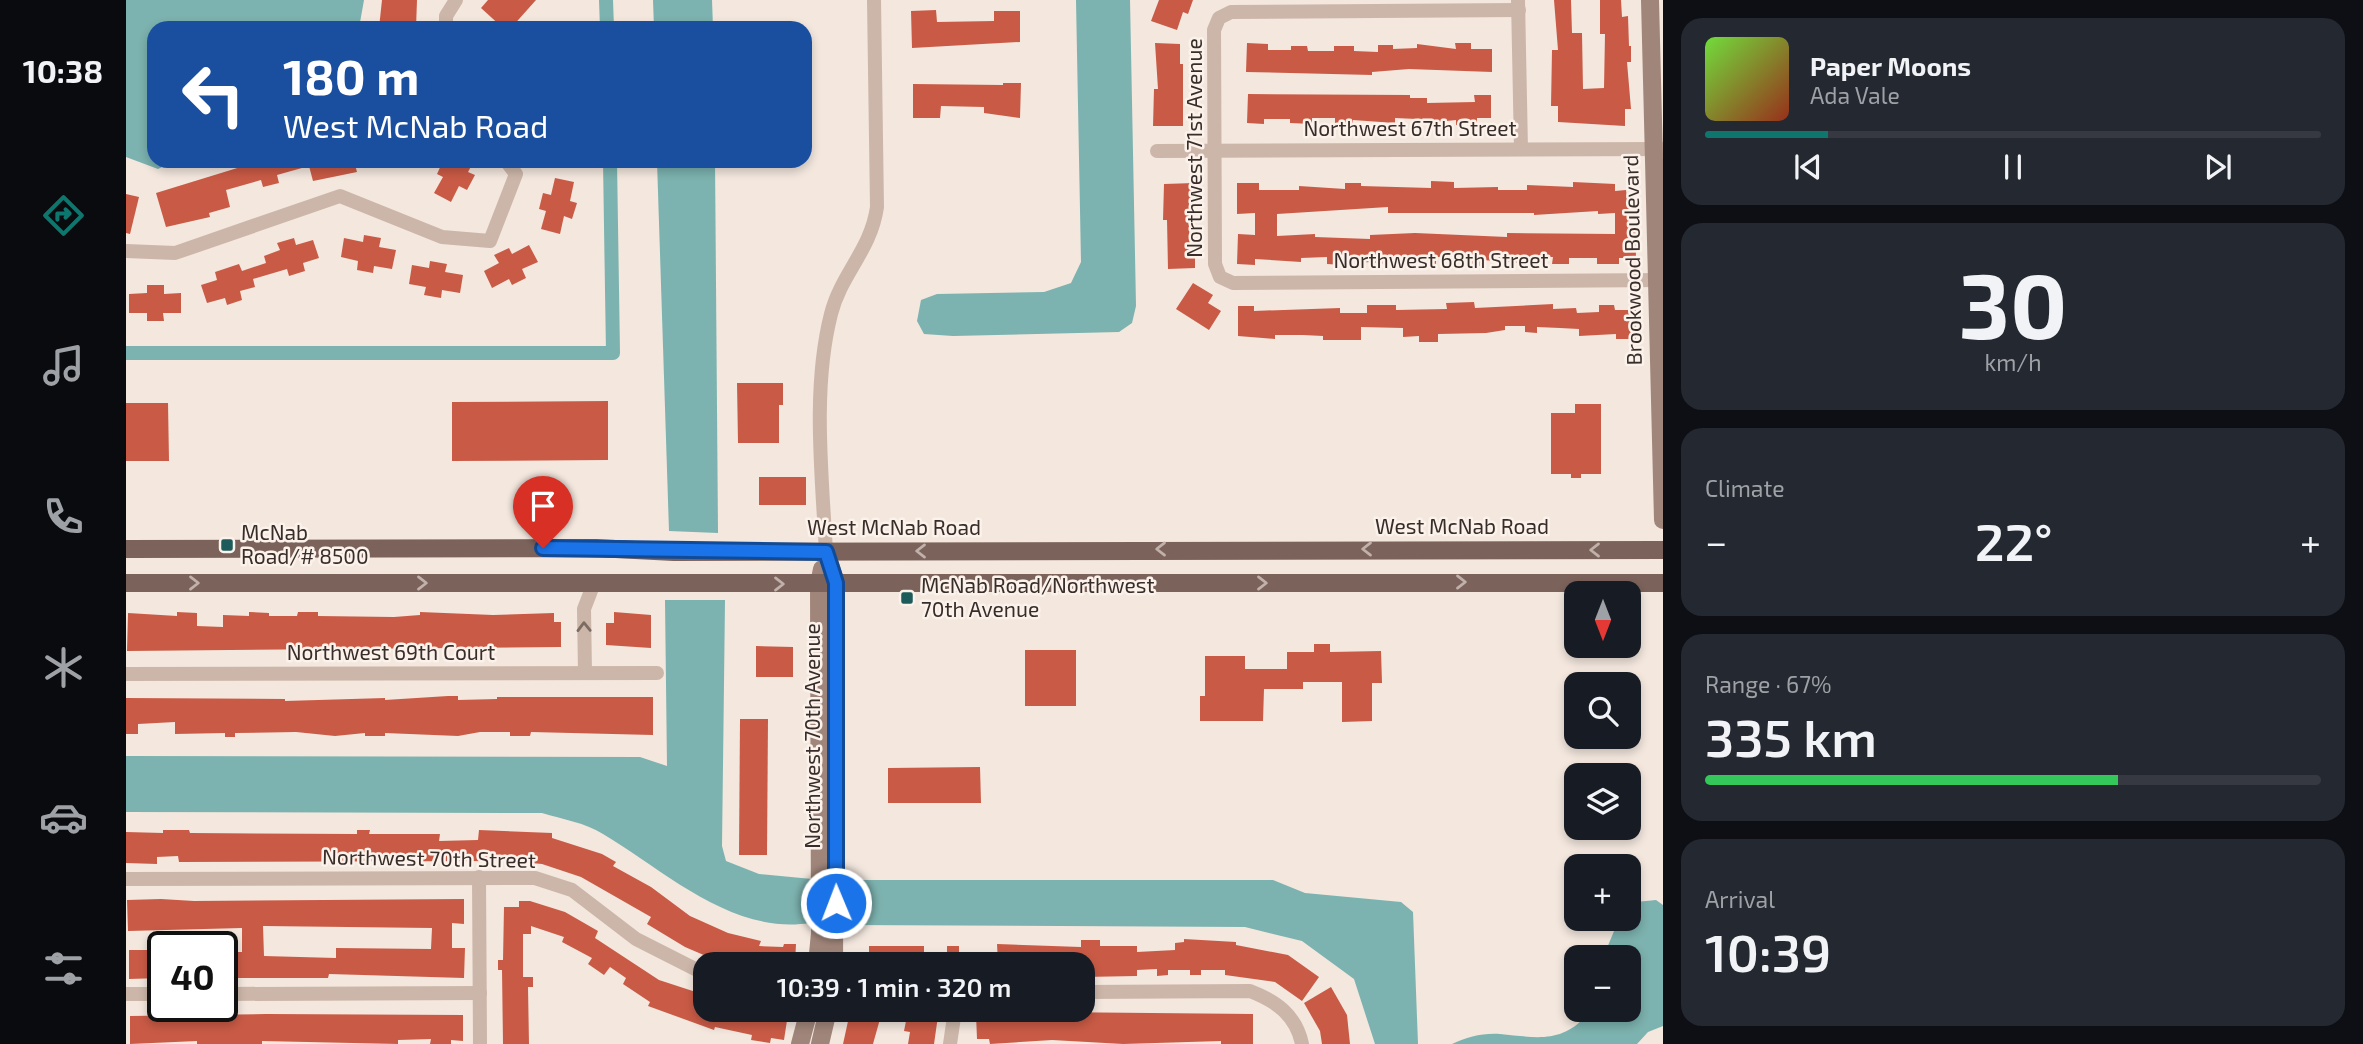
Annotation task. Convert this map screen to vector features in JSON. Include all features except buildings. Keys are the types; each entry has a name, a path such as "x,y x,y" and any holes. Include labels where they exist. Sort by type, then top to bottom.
{"main road":[{"name":"West McNab Road","path":"126,549 596,548 674,552 1663,550"},
{"path":"126,583 1663,583"}],"street":[{"path":"446,21 446,16 456,0"},
{"name":"Northwest 70th Avenue","path":"834,952 828,584 820,440 824,347 831,313 843,281 874,230 877,207 874,0"},
{"name":"Brookwood Boulevard","path":"1650,0 1658,149 1663,520"},
{"path":"1518,5 1521,149"},
{"name":"Northwest 71st Avenue","path":"1220,277 1215,264 1213,150 1214,30 1219,18 1231,12 1518,5"},
{"name":"Northwest 67th Street","path":"1157,151 1658,149"},
{"path":"126,251 175,253 340,196 442,237 490,241 516,174 511,168"},
{"name":"Northwest 68th Street","path":"1220,277 1233,284 1660,280"},
{"path":"585,673 584,609 594,583"},
{"name":"Northwest 70th Avenue","path":"818,952 828,584"},
{"name":"Northwest 69th Court","path":"126,674 657,673"},
{"path":"479,877 480,1044"},
{"name":"Northwest 70th Street","path":"126,879 535,878 572,890 636,939 693,968"},
{"path":"1095,992 1250,991 1272,1000 1288,1013 1300,1031 1302,1044"},
{"path":"238,994 480,993"},
{"path":"126,994 147,994"},
{"path":"800,1044 806,1022"},
{"path":"820,1044 825,1022"},
{"path":"950,1044 954,1022"}],"water":[{"path":"126,0 364,0 360,21 147,21 147,165 126,157"},
{"path":"653,0 712,0 713,21 654,21"},
{"path":"1076,0 1130,0 1136,306 1132,323 1119,332 953,336 924,334 917,321 921,300 937,294 1044,292 1071,283 1081,262"},
{"path":"657,168 715,168 718,533 669,531"},
{"path":"665,600 725,600 722,846 726,861 759,874 812,879 810,923 781,924 753,919 727,910 675,882 596,830 542,813 126,812 126,756 640,757 667,766"},
{"path":"848,880 1273,880 1305,893 1401,902 1413,912 1418,1044 1375,1044 1354,979 1302,941 1245,927 846,925"},
{"path":"1656,900 1663,905 1663,1026 1648,1032 1637,1044 1452,1044 1487,1034 1550,1036 1561,1034 1580,1022 1641,1022 1641,945 1608,945 1614,931 1641,931 1641,902"}],"waterway":[{"path":"606,0 607,21"},
{"path":"126,353 613,353 610,168"}],"place":[{"name":"McNab Road/# 8500","path":"227,545"},
{"name":"McNab Road/Northwest 70th Avenue","path":"907,598"}],"route":[{"path":"543,548 674,552 826,552 836,583 836,903"}]}
